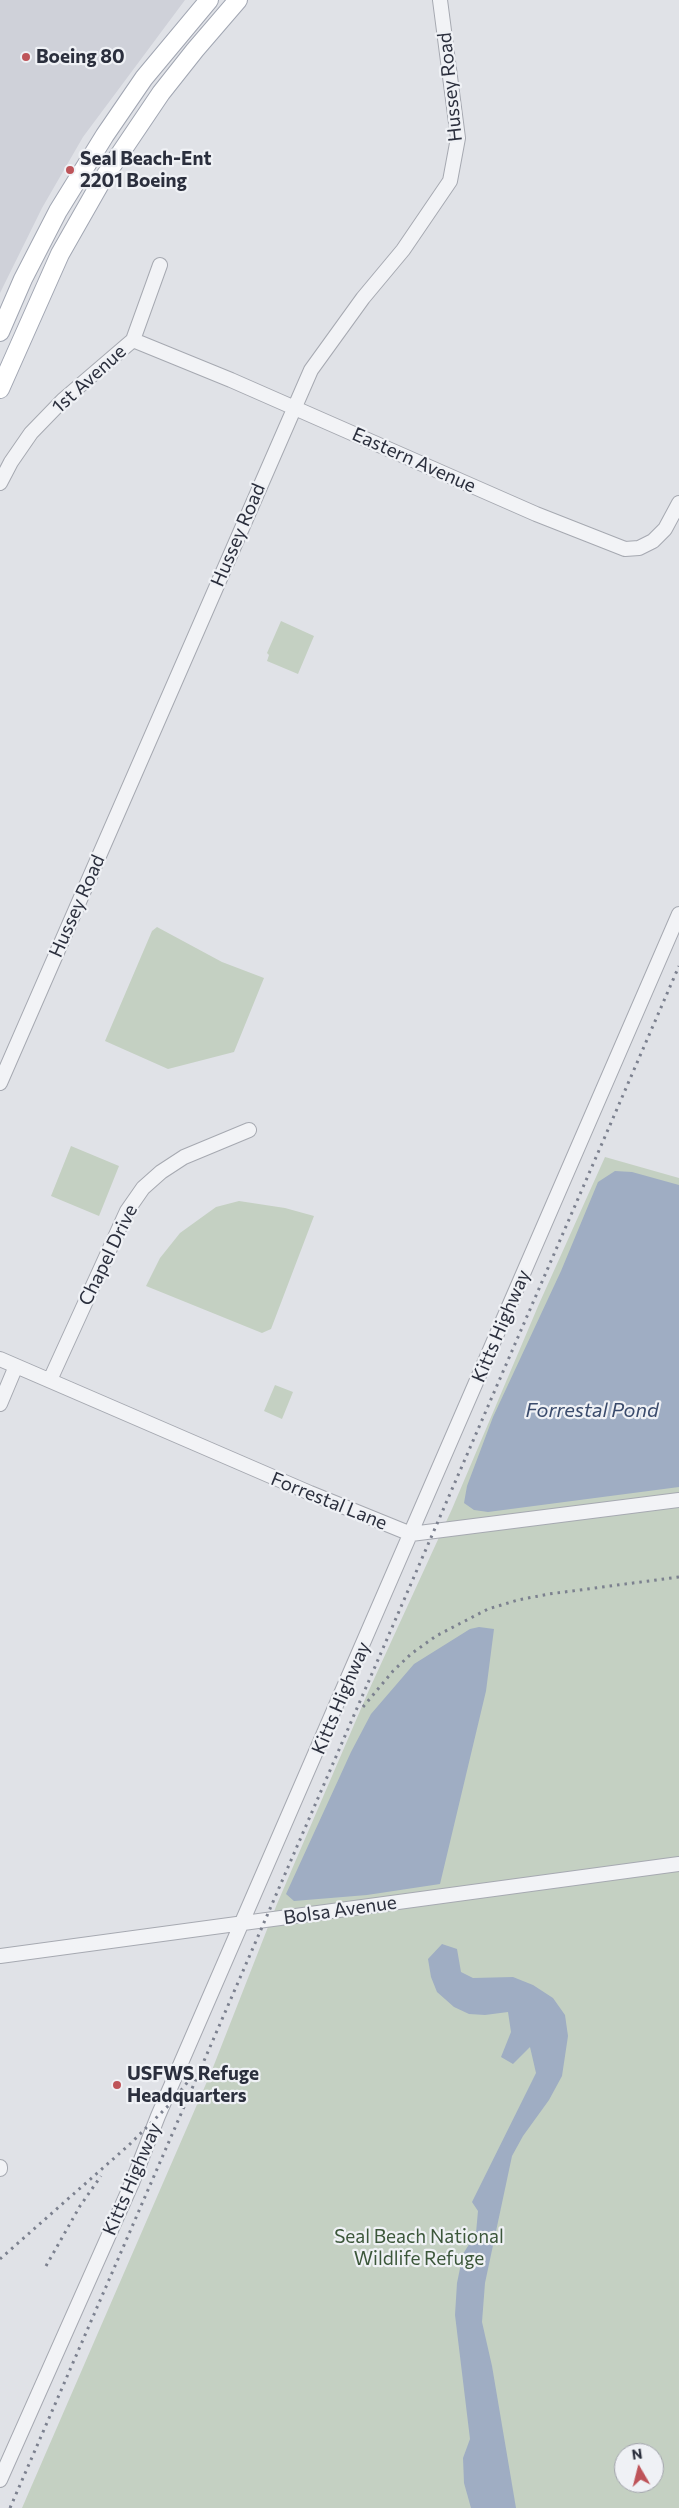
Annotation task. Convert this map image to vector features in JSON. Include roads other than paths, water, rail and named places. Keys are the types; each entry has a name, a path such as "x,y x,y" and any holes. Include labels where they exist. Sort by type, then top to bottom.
{"main road":[{"path":"0,332 23,279 58,211 105,135 144,78 209,0"},
{"path":"0,389 60,254 123,147 194,50 238,0"},
{"path":"105,135 123,147"}],"street":[{"name":"Hussey Road","path":"0,1083 293,407 311,370 403,250 450,181 458,138 440,0"},
{"name":"1st Avenue","path":"0,482 10,462 31,433 63,400 132,340 160,265"},
{"name":"Eastern Avenue","path":"132,340 293,407 536,514 625,549 639,548 653,542 665,529 679,503"},
{"name":"Kitts Highway","path":"0,2480 132,2183 158,2116 679,914"},
{"name":"Chapel Drive","path":"50,1380 126,1211 143,1188 160,1172 184,1157 249,1130"},
{"name":"Forrestal Lane","path":"0,1359 301,1490 411,1534 679,1500"},
{"path":"0,1404 16,1366"},
{"name":"Bolsa Avenue","path":"0,1956 679,1864"}],"water":[{"name":"Forrestal Pond","path":"615,1171 632,1172 679,1185 679,1487 488,1512 474,1510 464,1503 467,1486 493,1417 561,1271 598,1182"},
{"path":"479,1627 494,1629 486,1691 440,1884 367,1895 294,1901 286,1894 351,1752 371,1714 414,1664 470,1629"},
{"path":"442,1944 457,1949 461,1972 473,1978 513,1977 533,1985 553,1998 565,2015 568,2036 562,2076 549,2100 523,2136 512,2156 485,2283 482,2322 492,2366 516,2508 471,2508 464,2483 463,2458 470,2439 455,2315 457,2283 463,2254 476,2233 478,2211 472,2202 536,2073 530,2047 513,2064 501,2057 511,2032 508,2012 485,2015 469,2014 454,2007 437,1992 431,1977 428,1959"}],"railway":[{"path":"10,2508 679,966"},
{"path":"363,1707 393,1671 411,1654 436,1636 488,1609 518,1600 549,1594 679,1577"},
{"path":"0,2259 129,2145 169,2105 195,2073"},
{"path":"46,2266 80,2206 101,2176"}],"place":[{"name":"Boeing 80","path":"26,57"},
{"name":"Seal Beach-Ent 2201 Boeing","path":"70,170"},
{"name":"USFWS Refuge Headquarters","path":"117,2085"}],"park label":[{"name":"Seal Beach National Wildlife Refuge","path":"419,2248"}]}
